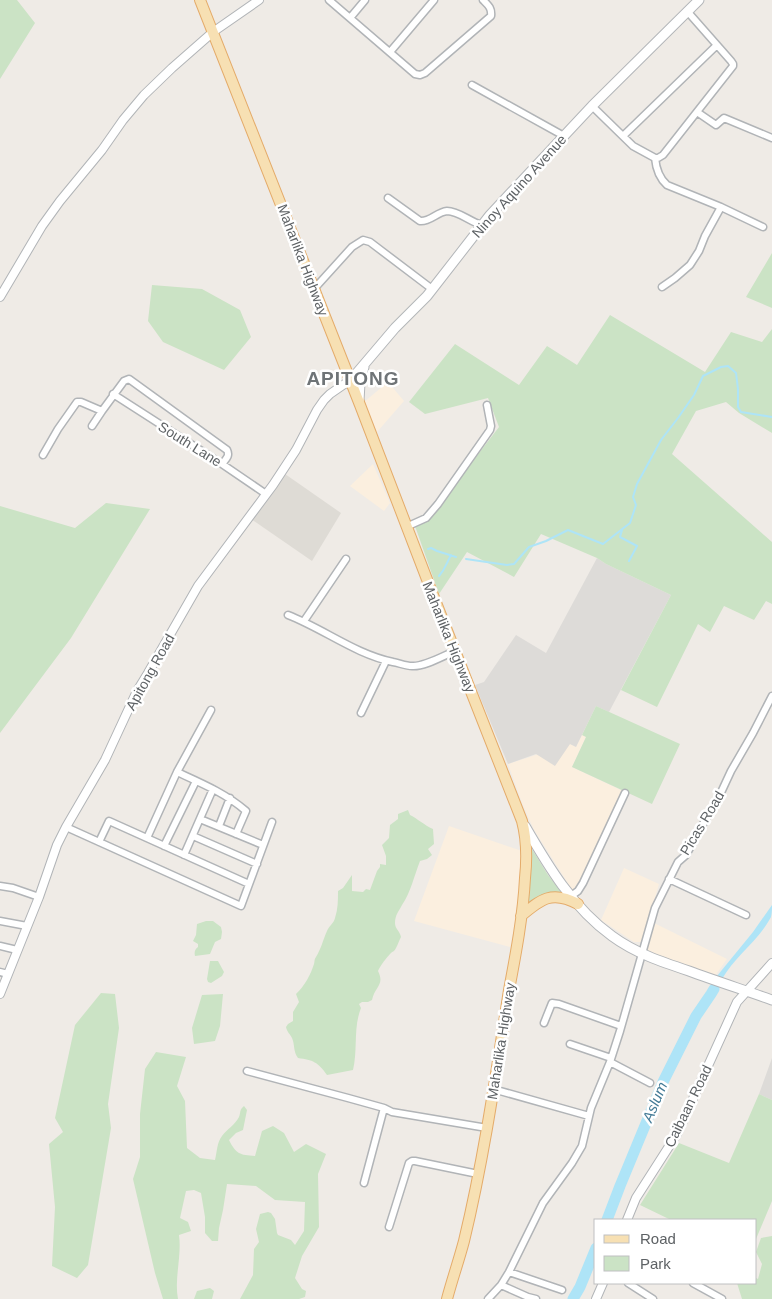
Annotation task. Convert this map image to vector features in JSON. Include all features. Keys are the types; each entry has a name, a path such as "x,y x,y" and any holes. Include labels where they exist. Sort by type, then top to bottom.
{"main road":[{"name":"Maharlika Highway","path":"200,0 525,830 526,850 521,916 487,1128 463,1242 446,1299"},
{"name":"Ninoy Aquino Avenue","path":"350,381 395,328 432,289 490,215 592,106 699,0"},
{"path":"360,405 360,383 366,362"},
{"path":"522,821 544,859 574,901 612,936 642,954 772,1000"},
{"path":"521,916 537,903 548,898 574,901"}],"street":[{"path":"0,297 42,226 144,95 213,32 260,0"},
{"path":"329,0 415,74 420,75 425,73 491,16 490,6 482,0"},
{"path":"350,18 365,0"},
{"path":"390,52 434,0"},
{"path":"592,106 633,146 655,158 663,155 733,66 731,61 687,11"},
{"path":"623,136 717,45"},
{"path":"472,86 564,136"},
{"path":"697,112 716,125 724,118 772,138"},
{"path":"655,158 659,175 667,185 763,227"},
{"path":"388,198 420,220 424,221 448,211 482,225"},
{"path":"662,287 676,278 690,264 722,208"},
{"path":"314,289 352,247 363,240 370,242 432,289"},
{"path":"92,426 113,394 124,381 129,379 228,450 228,457 222,464"},
{"name":"Apitong Road","path":"0,994 4,973 17,950 27,926 57,845 105,760 137,691 198,586 296,450 317,410 324,400 350,381"},
{"name":"South Lane","path":"113,394 266,494"},
{"path":"43,455 77,402 102,411"},
{"path":"406,527 426,518 490,430 488,405"},
{"path":"304,621 346,559"},
{"path":"288,615 304,621 368,655 412,666 432,661 455,650"},
{"path":"361,713 386,660"},
{"name":"Picas Road","path":"488,1299 501,1285 509,1272 543,1203 582,1146 589,1116 611,1060 655,908 678,862 686,854 718,799 772,696"},
{"path":"147,838 177,772 211,710"},
{"path":"177,772 230,798 246,811 236,834"},
{"path":"164,846 196,780"},
{"path":"184,855 213,789"},
{"path":"574,901 625,793"},
{"path":"219,826 230,798"},
{"path":"200,818 263,845"},
{"path":"99,842 109,821 249,884"},
{"path":"66,827 241,906 272,822"},
{"path":"193,836 257,864"},
{"path":"669,879 746,915"},
{"path":"0,886 13,888 39,897"},
{"path":"0,921 27,926"},
{"path":"0,946 17,950"},
{"name":"Caibaan Road","path":"630,1219 636,1198 677,1134 736,1002 772,963"},
{"path":"544,1023 552,1003 621,1026"},
{"path":"570,1044 611,1060 650,1083"},
{"path":"247,1071 384,1108 392,1112 487,1128"},
{"path":"493,1089 589,1116"},
{"path":"364,1183 384,1108"},
{"path":"389,1228 409,1163 412,1161 478,1174"},
{"path":"509,1272 562,1290"},
{"path":"597,1299 603,1284"},
{"path":"630,1284 653,1299"},
{"path":"695,1284 722,1299"},
{"path":"501,1285 536,1299"}],"shaded area":[{"path":"388,382 404,401 377,432 364,402"},
{"path":"373,464 390,503 384,511 350,486"},
{"path":"285,474 341,513 312,561 251,519"},
{"path":"597,558 671,595 609,712 596,706 576,747 570,744 555,766 536,754 508,764 475,685 484,682 516,635 546,653"},
{"path":"582,735 586,737 572,767 623,791 574,893 534,830 508,764 570,744 576,747"},
{"path":"449,826 522,851 520,895 510,947 414,921"},
{"path":"624,868 659,884 642,942 634,942 601,920"},
{"path":"654,923 727,959 715,976 645,950"},
{"path":"772,1058 772,1100 759,1094"}],"green space":[{"path":"0,0 17,0 35,23 0,79"},
{"path":"772,253 772,308 746,297"},
{"path":"152,285 202,289 240,310 251,337 224,370 163,342 148,321"},
{"path":"610,315 705,372 731,332 762,342 772,329 772,433 739,413 726,402 696,411 672,454 772,542 772,604 766,601 754,620 724,606 710,632 698,624 657,707 621,690 671,595 597,558 541,534 514,577 467,552 439,594 415,526 429,518 499,427 488,398 425,414 409,402 455,344 519,385 547,346 577,365"},
{"path":"106,503 150,509 71,638 0,733 0,506 75,528"},
{"path":"596,706 680,744 652,804 572,767 586,737 582,735"},
{"path":"408,810 410,815 433,829 434,844 428,849 432,855 420,861 408,895 396,915 395,925 401,937 395,949 385,959 378,971 380,983 372,1000 359,1004 361,1008 357,1023 353,1070 327,1075 318,1064 298,1058 295,1053 292,1038 286,1027 293,1021 293,1012 299,1002 296,994 309,976 327,931 334,920 338,891 343,888 352,875 352,891 363,892 366,889 370,890 380,864 386,865 386,856 382,845 389,838 390,825 398,819 398,814"},
{"path":"530,846 562,893 544,895 528,904"},
{"path":"213,921 221,927 221,939 215,942 210,954 195,956 198,944 193,941 196,935 197,924"},
{"path":"210,961 218,961 224,972 222,976 211,983 207,979"},
{"path":"101,993 115,994 119,1028 108,1104 111,1128 88,1265 77,1278 52,1266 55,1207 49,1144 63,1132 55,1118 75,1025"},
{"path":"223,994 220,1026 215,1041 194,1044 192,1028 202,995"},
{"path":"156,1052 186,1057 177,1086 185,1101 187,1148 200,1158 215,1160 220,1138 237,1120 244,1106 247,1110 243,1130 236,1133 229,1140 239,1153 255,1156 262,1131 273,1126 284,1133 294,1152 306,1144 326,1154 318,1174 319,1227 302,1256 295,1278 302,1289 306,1291 305,1297 299,1299 240,1299 253,1275 254,1249 259,1242 256,1229 260,1214 271,1213 275,1219 278,1235 291,1240 295,1245 304,1231 305,1202 275,1200 256,1186 227,1184 218,1241 212,1241 205,1233 205,1217 201,1193 194,1190 186,1191 180,1218 188,1222 191,1231 179,1235 178,1299 163,1299 133,1179 140,1157 140,1114 145,1069"},
{"path":"759,1094 772,1100 772,1201 757,1237 757,1219 669,1219 640,1205 679,1143 729,1163"},
{"path":"772,1236 772,1299 742,1299 737,1284 757,1284 762,1264 757,1254 761,1238"},
{"path":"210,1288 214,1291 212,1299 194,1299 197,1291"}],"water":[{"path":"772,905 771,917 760,933 733,963 722,979 717,978 717,976 753,932"}],"waterway":[{"path":"466,559 507,565 514,564 529,547 568,530 603,544 630,523 636,505 633,497 637,484 661,440 694,395 703,376 721,367 728,366 736,373 738,407 741,412 772,417"},
{"path":"622,530 620,537 637,546 629,561"},
{"path":"428,549 431,548 456,557"},
{"path":"439,576 451,555"},
{"name":"Aslum","path":"607,1219 663,1082 696,1016 714,989"},
{"name":"Aslum","path":"573,1299 594,1253"}],"district":[{"name":"APITONG","path":"353,378"}]}
